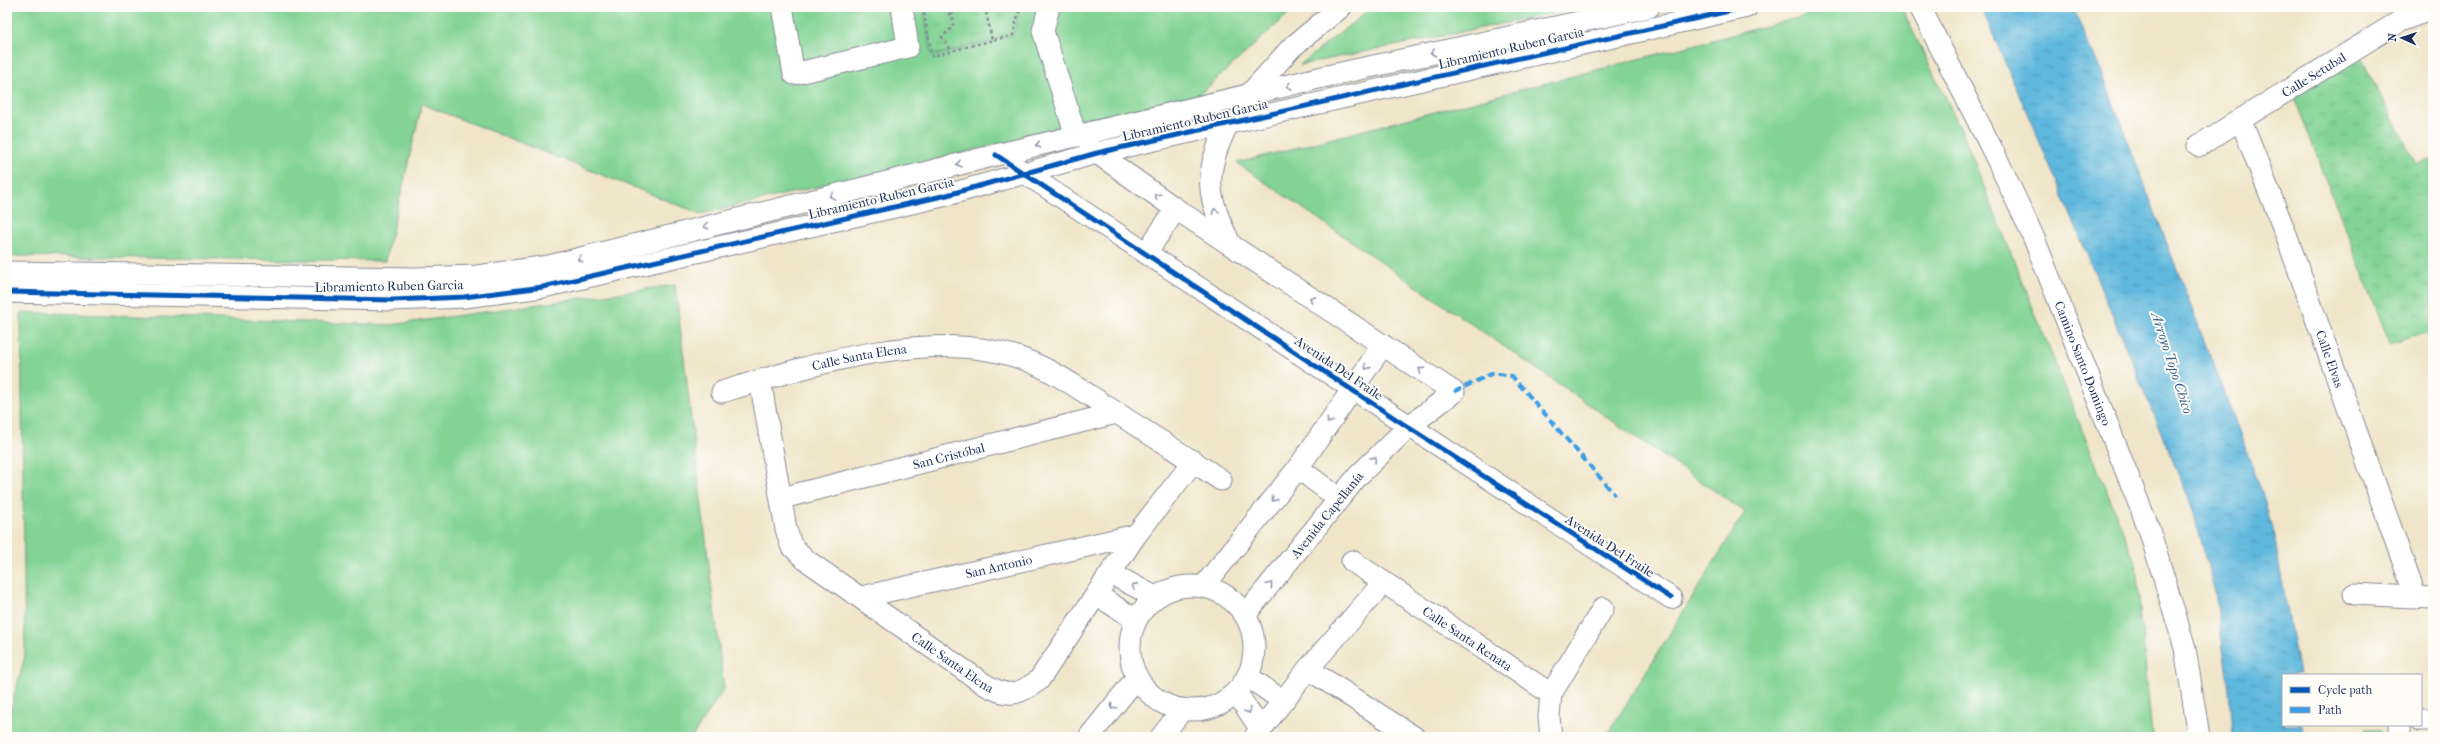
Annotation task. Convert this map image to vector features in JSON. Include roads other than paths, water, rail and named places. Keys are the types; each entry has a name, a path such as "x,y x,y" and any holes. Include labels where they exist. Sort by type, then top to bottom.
{"street":[{"path":"782,7 794,74 908,47 902,7"},
{"path":"1049,7 1043,31 1076,136 1097,153 1176,209 1383,345 1350,389 1298,468 1204,586"},
{"path":"1247,97 1291,48 1340,7"},
{"name":"Libramiento Ruben Garcia","path":"7,272 416,278 477,276 577,260 651,239 996,155 1247,97 1327,76 1649,7"},
{"name":"Libramiento Ruben Garcia","path":"7,292 393,300 506,293 604,275 947,195 1097,153 1747,7"},
{"name":"Camino Santo Domingo","path":"1920,7 1997,158 2033,236 2149,529 2186,648 2199,737"},
{"name":"Calle Setubal","path":"2198,146 2242,121 2400,21 2433,9"},
{"name":"Calle Elvas","path":"2242,121 2425,598"},
{"path":"1228,124 1213,161 1211,198 1216,215 1232,246"},
{"name":"Avenida Del Fraile","path":"996,155 1350,389 1671,598"},
{"path":"1146,253 1176,209"},
{"name":"Avenida Capellanía","path":"1245,615 1338,498 1408,427 1454,392 1383,345"},
{"name":"Calle Santa Elena","path":"722,392 760,380 855,356 907,348 953,346 994,351 1022,359 1061,376 1116,413 1194,461 1221,480"},
{"name":"Calle Santa Elena","path":"760,380 782,498 786,529 791,545 806,560 862,597 984,684 1005,694 1016,694 1039,680 1112,574 1136,535 1194,461"},
{"name":"San Cristóbal","path":"782,498 1116,413"},
{"path":"1298,468 1338,498"},
{"name":"San Antonio","path":"862,597 1136,535"},
{"name":"Calle Santa Renata","path":"1352,562 1551,694"},
{"path":"1112,574 1155,598"},
{"path":"1258,733 1308,669 1383,583"},
{"path":"1187,586 1204,586 1220,592 1234,602 1245,615 1252,635 1253,656 1241,684 1220,703 1202,709 1183,709 1164,703 1149,692 1137,677 1131,658 1131,639 1136,620 1155,598 1170,589 1187,586"},
{"path":"2354,594 2425,598"},
{"path":"1097,596 1136,620"},
{"path":"1551,737 1549,718 1551,694 1603,608"},
{"path":"1308,669 1414,737"},
{"path":"1088,737 1137,677"},
{"path":"1241,684 1283,701"},
{"path":"1241,684 1258,733"},
{"path":"1161,737 1183,709"},
{"path":"2422,720 2433,720"},
{"path":"2400,726 2400,737"}],"water":[{"name":"Arroyo Topo Chico","path":"1981,7 2072,7 2101,71 2262,492 2274,536 2299,674 2282,674 2282,726 2302,726 2303,737 2232,737 2229,690 2215,592 2192,507 2057,182"}]}
